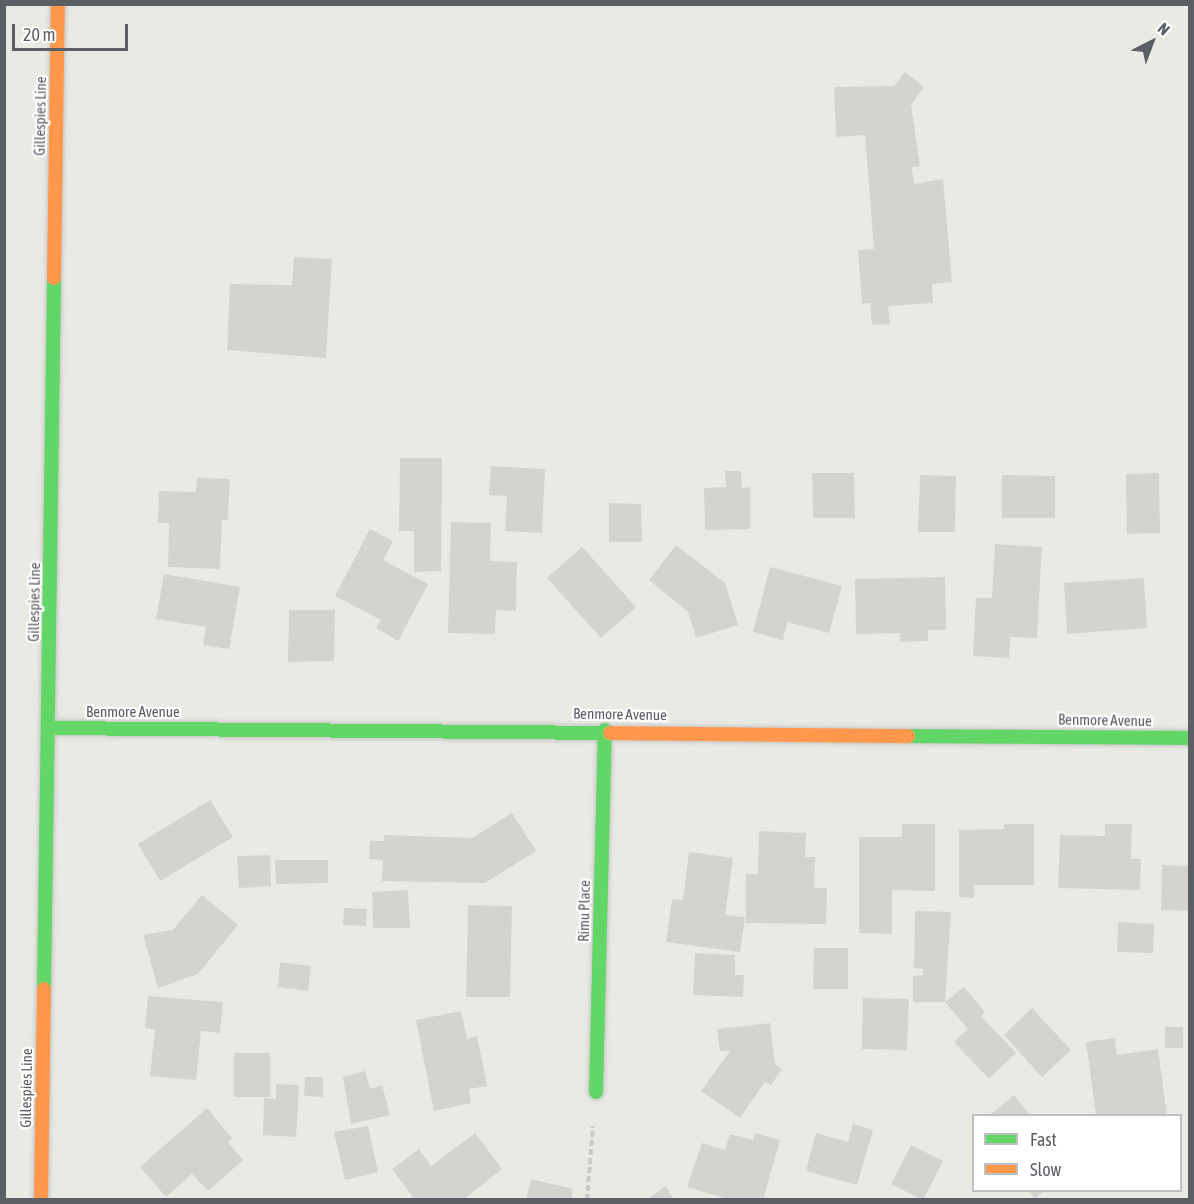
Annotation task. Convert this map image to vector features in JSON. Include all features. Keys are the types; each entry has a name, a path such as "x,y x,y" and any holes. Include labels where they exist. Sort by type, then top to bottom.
{"street":[{"name":"Gillespies Line","path":"41,1200 58,4"},
{"name":"Benmore Avenue","path":"49,728 605,730 1190,738"},
{"name":"Rimu Place","path":"596,1092 605,730"}],"path":[{"path":"587,1200 596,1092"}],"building":[{"path":"905,72 924,87 911,105 920,166 912,167 914,184 943,179 952,282 932,284 933,303 888,306 890,324 872,325 870,303 862,304 858,250 874,249 865,135 836,137 834,87 894,86"},
{"path":"294,257 332,259 326,358 227,350 230,284 292,285"},
{"path":"400,458 442,458 441,571 414,572 414,531 399,531"},
{"path":"491,466 545,469 542,533 505,531 507,496 489,495"},
{"path":"725,471 741,471 742,488 750,487 750,529 705,530 704,488 726,487"},
{"path":"812,473 854,473 855,518 813,518"},
{"path":"1159,473 1160,533 1127,534 1126,474"},
{"path":"920,475 956,476 955,532 918,532"},
{"path":"1002,475 1055,476 1055,518 1002,518"},
{"path":"197,478 230,479 228,520 222,520 220,569 168,567 169,523 158,523 159,491 196,492"},
{"path":"609,503 641,504 642,542 609,542"},
{"path":"451,522 491,523 490,561 517,562 516,611 496,610 495,634 448,633"},
{"path":"370,529 393,541 383,560 428,584 398,641 376,628 381,620 335,596"},
{"path":"995,544 1042,547 1037,638 1010,637 1009,658 973,656 976,598 992,598"},
{"path":"676,545 725,583 738,625 696,638 688,612 649,580"},
{"path":"582,547 636,607 601,638 547,578"},
{"path":"770,567 842,586 829,633 787,622 783,640 753,632"},
{"path":"164,574 240,587 229,649 203,645 206,627 156,619"},
{"path":"945,577 946,630 928,630 928,641 900,642 900,633 856,634 855,579"},
{"path":"1144,578 1147,628 1067,634 1064,583"},
{"path":"289,610 335,610 334,661 288,662"},
{"path":"210,800 233,837 160,881 138,844"},
{"path":"512,813 536,851 485,883 382,881 383,860 369,859 370,841 384,841 384,835 472,838"},
{"path":"902,824 935,824 935,891 892,890 892,934 859,933 859,837 902,837"},
{"path":"1004,824 1034,824 1034,885 974,885 974,898 959,897 959,830 1004,829"},
{"path":"1105,824 1132,824 1131,859 1141,859 1140,890 1058,888 1060,835 1105,836"},
{"path":"759,831 806,833 805,857 815,857 814,888 827,888 826,924 746,923 746,874 758,874"},
{"path":"689,852 733,858 725,915 745,917 740,952 666,942 672,899 683,900"},
{"path":"270,855 271,886 239,888 237,856"},
{"path":"275,860 328,860 328,883 276,884"},
{"path":"1162,865 1190,866 1190,911 1161,910"},
{"path":"408,890 410,928 373,928 372,892"},
{"path":"202,895 238,925 198,974 158,988 143,935 173,930"},
{"path":"468,905 512,906 510,997 466,997"},
{"path":"344,908 367,909 366,926 343,925"},
{"path":"915,911 951,912 945,1002 913,1002 913,976 923,975 923,969 914,968"},
{"path":"1118,922 1154,924 1153,953 1117,952"},
{"path":"814,948 848,948 848,989 813,989"},
{"path":"695,953 735,955 735,975 744,975 743,997 693,995"},
{"path":"280,962 311,966 308,991 278,987"},
{"path":"964,987 985,1012 981,1016 1016,1053 989,1079 954,1042 968,1029 945,1002"},
{"path":"148,996 223,1002 220,1033 201,1031 196,1080 150,1076 155,1030 145,1028"},
{"path":"863,998 909,999 907,1050 862,1049"},
{"path":"1032,1008 1071,1050 1042,1077 1004,1035"},
{"path":"461,1011 467,1039 477,1036 487,1086 469,1089 471,1103 434,1111 416,1020"},
{"path":"770,1023 775,1064 782,1069 771,1085 765,1082 740,1118 701,1091 730,1051 720,1051 717,1029"},
{"path":"1165,1027 1183,1027 1183,1048 1165,1048"},
{"path":"1115,1038 1117,1055 1158,1049 1167,1114 1096,1114 1086,1042"},
{"path":"234,1053 270,1053 270,1097 234,1097"},
{"path":"365,1071 370,1089 382,1085 390,1115 351,1124 343,1077"},
{"path":"305,1077 323,1077 323,1097 304,1096"},
{"path":"276,1084 299,1085 296,1137 263,1135 264,1098 276,1099"},
{"path":"1014,1095 1029,1114 991,1114"},
{"path":"207,1108 232,1138 228,1142 243,1160 208,1191 192,1174 166,1197 140,1167"},
{"path":"853,1124 873,1130 857,1185 806,1171 816,1133 848,1142"},
{"path":"368,1126 378,1172 345,1180 334,1132"},
{"path":"475,1133 502,1169 463,1200 415,1200 392,1169 419,1149 431,1166"},
{"path":"755,1133 780,1140 763,1200 731,1200 687,1187 702,1143 725,1150 730,1134 753,1140"},
{"path":"911,1145 943,1161 923,1200 891,1184"},
{"path":"531,1179 573,1189 571,1200 526,1200"},
{"path":"666,1186 674,1200 646,1200"},
{"path":"1030,1192 1043,1192 1035,1199"}],"traffic: fast":[{"path":"44,989 54,278"},
{"path":"49,728 610,733"},
{"path":"596,1092 605,730"},
{"path":"908,736 1190,738"}],"traffic: slow":[{"path":"54,278 58,4"},
{"path":"610,733 908,736"},
{"path":"41,1200 44,989"}]}
